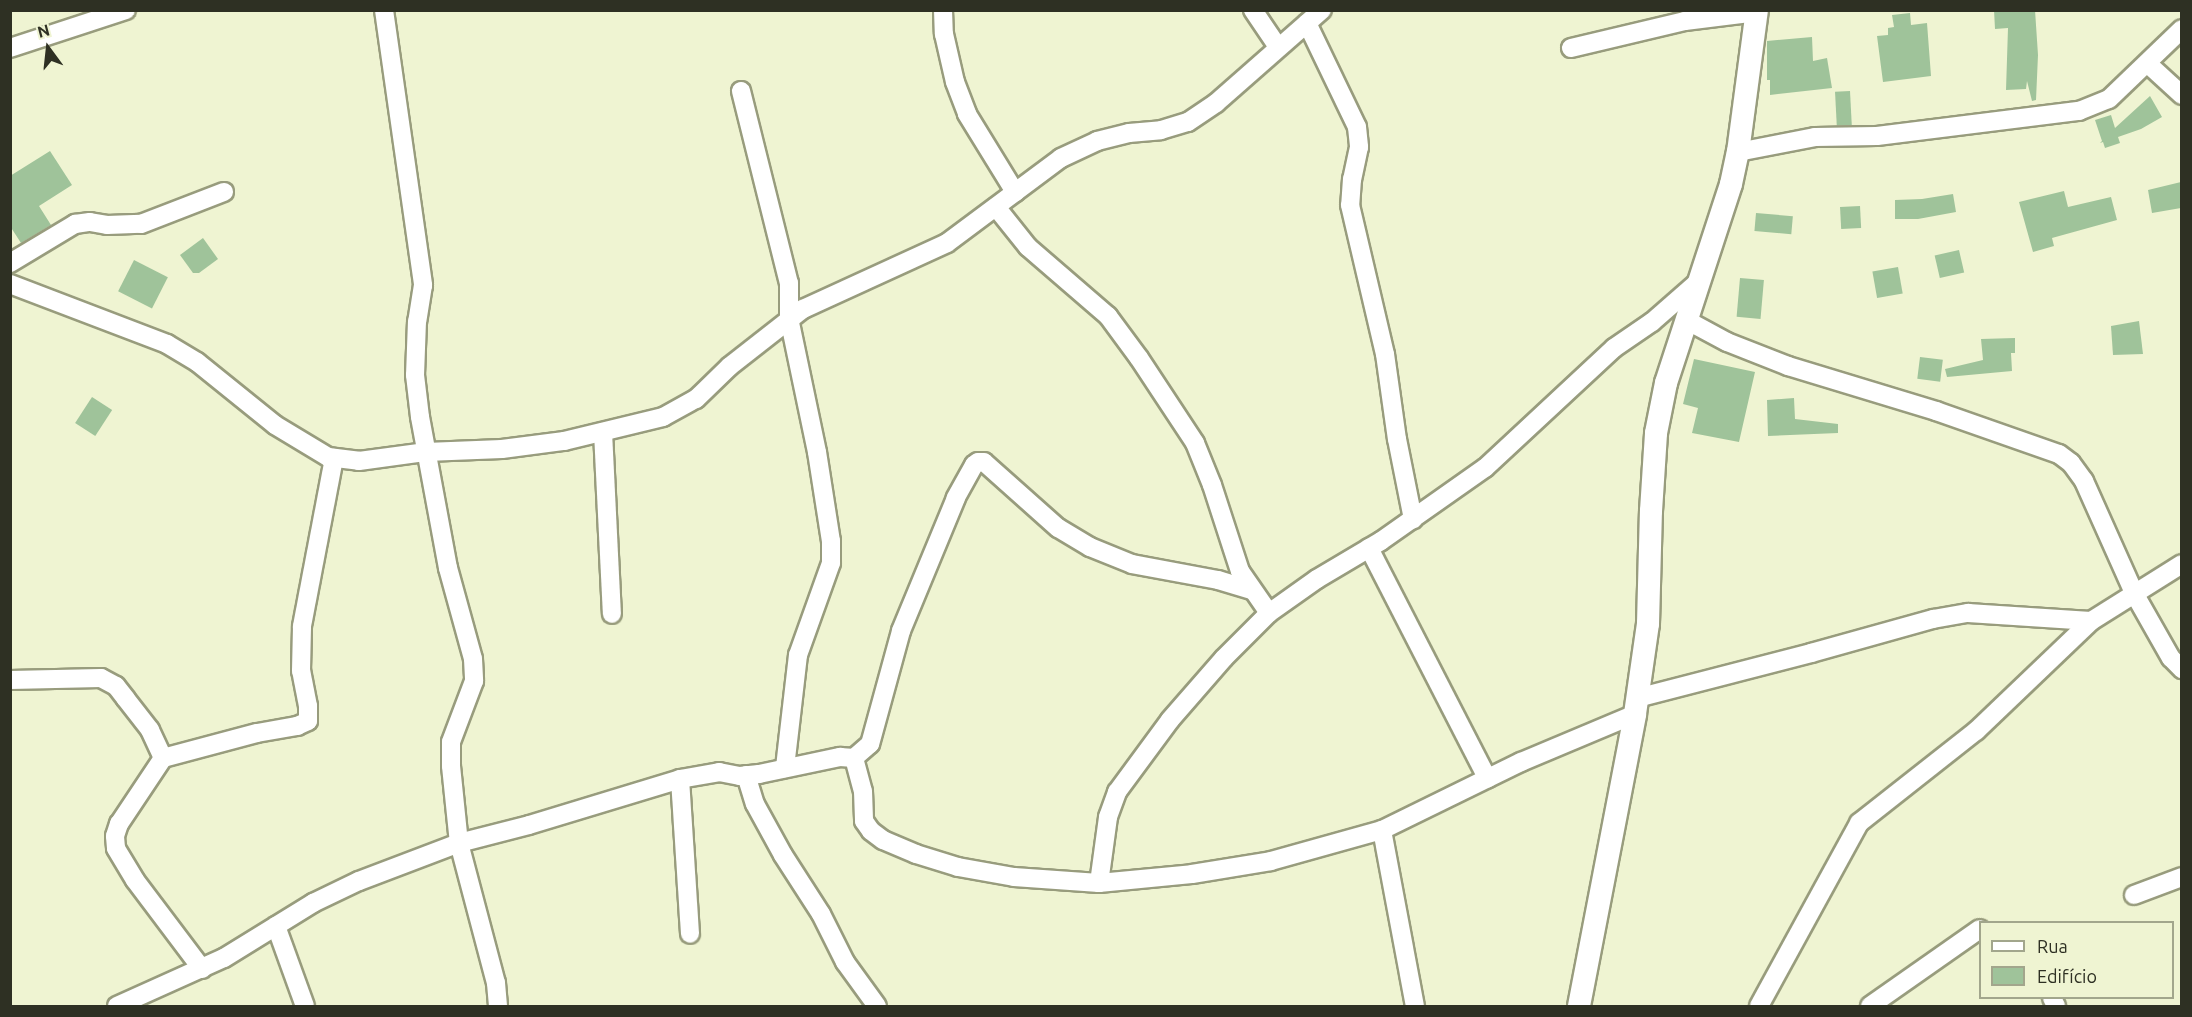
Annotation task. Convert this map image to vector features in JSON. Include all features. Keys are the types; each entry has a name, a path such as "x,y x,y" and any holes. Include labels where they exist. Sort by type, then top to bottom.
{"street":[{"path":"10,48 126,10"},
{"path":"384,10 423,285 417,321 415,375 426,452 448,568 473,659 474,681 451,742 450,766 459,843 496,983 498,1006"},
{"path":"943,10 944,34 967,114 1015,192"},
{"path":"1253,10 1278,47"},
{"path":"10,284 167,344 206,368 282,430 305,445 334,458 359,461 426,452 502,449 603,432 663,417 696,399 730,366 789,318 822,300 893,270 947,243 1061,158 1097,141 1130,133 1161,130 1188,122 1216,103 1322,10"},
{"path":"1571,48 1685,21 1757,11 1738,152 1702,279 1666,383 1656,433 1648,624 1629,745 1579,1006"},
{"path":"1307,23 1357,127 1359,147 1352,179 1350,205 1385,354 1397,439 1413,519"},
{"path":"1738,152 1815,137 1877,136 2079,111 2109,99 2148,64 2181,29"},
{"path":"2148,64 2181,95"},
{"path":"741,91 789,283 789,318 817,452 831,542 831,563 798,655 786,768"},
{"path":"10,263 75,224 90,222 116,226 141,224 224,192"},
{"path":"996,207 1028,247 1108,316 1139,358 1195,443 1212,485 1240,571 1269,613"},
{"path":"1099,883 1108,817 1117,792 1170,720 1224,658 1269,613 1413,519 1485,468 1614,348 1652,322 1702,279"},
{"path":"1688,321 1727,342 1788,366 1936,411 2059,454 2071,463 2084,480 2134,593 2171,658 2181,669"},
{"path":"603,432 612,614"},
{"path":"201,969 135,880 116,848 115,836 118,824 163,758 257,733 297,726 308,721 308,706 301,671 302,626 334,458"},
{"path":"117,1006 201,969 243,947 313,903 359,881 459,843 529,825 680,779 719,772 746,775 840,757 854,758 870,744 901,631 956,498 974,465 978,462 984,462 1058,528 1090,547 1132,564 1218,580 1251,590"},
{"path":"1369,548 1486,778"},
{"path":"1759,1006 1859,823 1976,731 2091,621 2181,564"},
{"path":"854,758 863,791 864,821 871,831 883,840 958,867 1014,878 1099,883 1192,874 1271,861 1382,830 1486,778 1602,726 1636,706 1811,653 1933,619 1968,613 2091,621"},
{"path":"10,680 101,678 116,686 150,730 163,758"},
{"path":"1602,726 1629,745"},
{"path":"746,775 755,804 783,855 821,914 845,962 877,1006"},
{"path":"680,779 690,934"},
{"path":"1382,830 1415,1006"},
{"path":"2134,895 2181,877"},
{"path":"276,926 305,1006"},
{"path":"1870,1006 1979,930"}],"building":[{"path":"1994,10 2035,10 2038,55 2036,100 2032,101 2027,81 2026,89 2006,90 2008,28 1995,29"},
{"path":"1910,13 1911,25 1927,23 1931,76 1883,82 1877,36 1888,35 1888,28 1894,27 1892,15"},
{"path":"1812,37 1813,61 1827,58 1832,88 1770,95 1770,80 1767,80 1767,41"},
{"path":"1850,91 1852,125 1837,126 1835,92"},
{"path":"2150,96 2162,117 2141,129 2118,137 2120,143 2105,148 2103,142 2100,143 2102,141 2095,120 2111,115 2115,128"},
{"path":"50,151 72,185 39,206 51,225 21,243 10,226 10,176"},
{"path":"2181,182 2181,208 2152,213 2148,190"},
{"path":"2064,191 2068,207 2111,197 2117,220 2052,238 2054,246 2033,252 2019,202"},
{"path":"1953,194 1956,212 1918,219 1895,219 1895,200"},
{"path":"1860,206 1861,228 1841,229 1840,207"},
{"path":"1756,213 1793,216 1791,234 1754,231"},
{"path":"203,238 218,259 199,273 193,273 180,255"},
{"path":"1959,250 1964,272 1940,278 1935,256"},
{"path":"134,260 168,277 152,308 118,291"},
{"path":"1898,267 1903,294 1877,298 1872,272"},
{"path":"1740,278 1764,280 1761,319 1737,317"},
{"path":"2139,321 2143,354 2113,355 2111,326"},
{"path":"2015,338 2015,353 2011,353 2012,371 1947,377 1945,369 1983,360 1981,339"},
{"path":"1920,357 1943,360 1940,382 1917,379"},
{"path":"1694,359 1755,372 1739,442 1692,433 1698,408 1683,404"},
{"path":"92,397 112,410 95,436 75,423"},
{"path":"1794,398 1795,419 1838,424 1838,433 1768,436 1767,400"}]}
